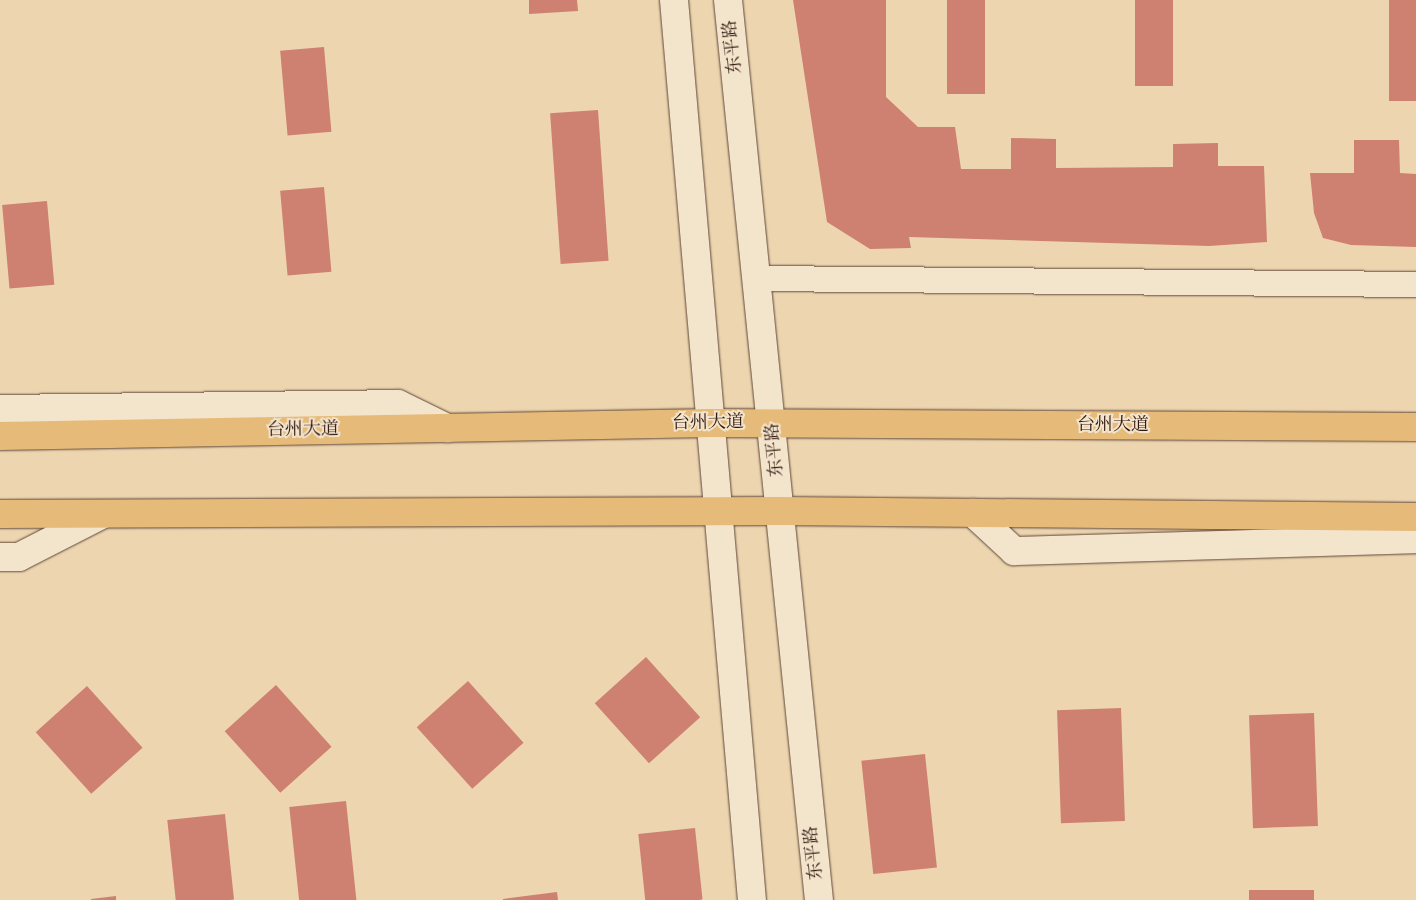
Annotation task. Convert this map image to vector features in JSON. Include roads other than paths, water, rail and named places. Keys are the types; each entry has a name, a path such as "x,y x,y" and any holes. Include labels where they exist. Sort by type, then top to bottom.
{"main road":[{"path":"674,0 716,512 752,900"},
{"name":"东平路","path":"728,0 819,900"},
{"path":"0,409 398,404 447,428"},
{"path":"1389,427 1416,418"},
{"name":"台州大道","path":"0,436 710,423 1416,427"},
{"path":"0,514 780,511 1416,517"},
{"path":"973,513 1014,551 1416,538"},
{"path":"0,557 19,557 103,514"}],"street":[{"path":"757,278 1416,284"}]}
